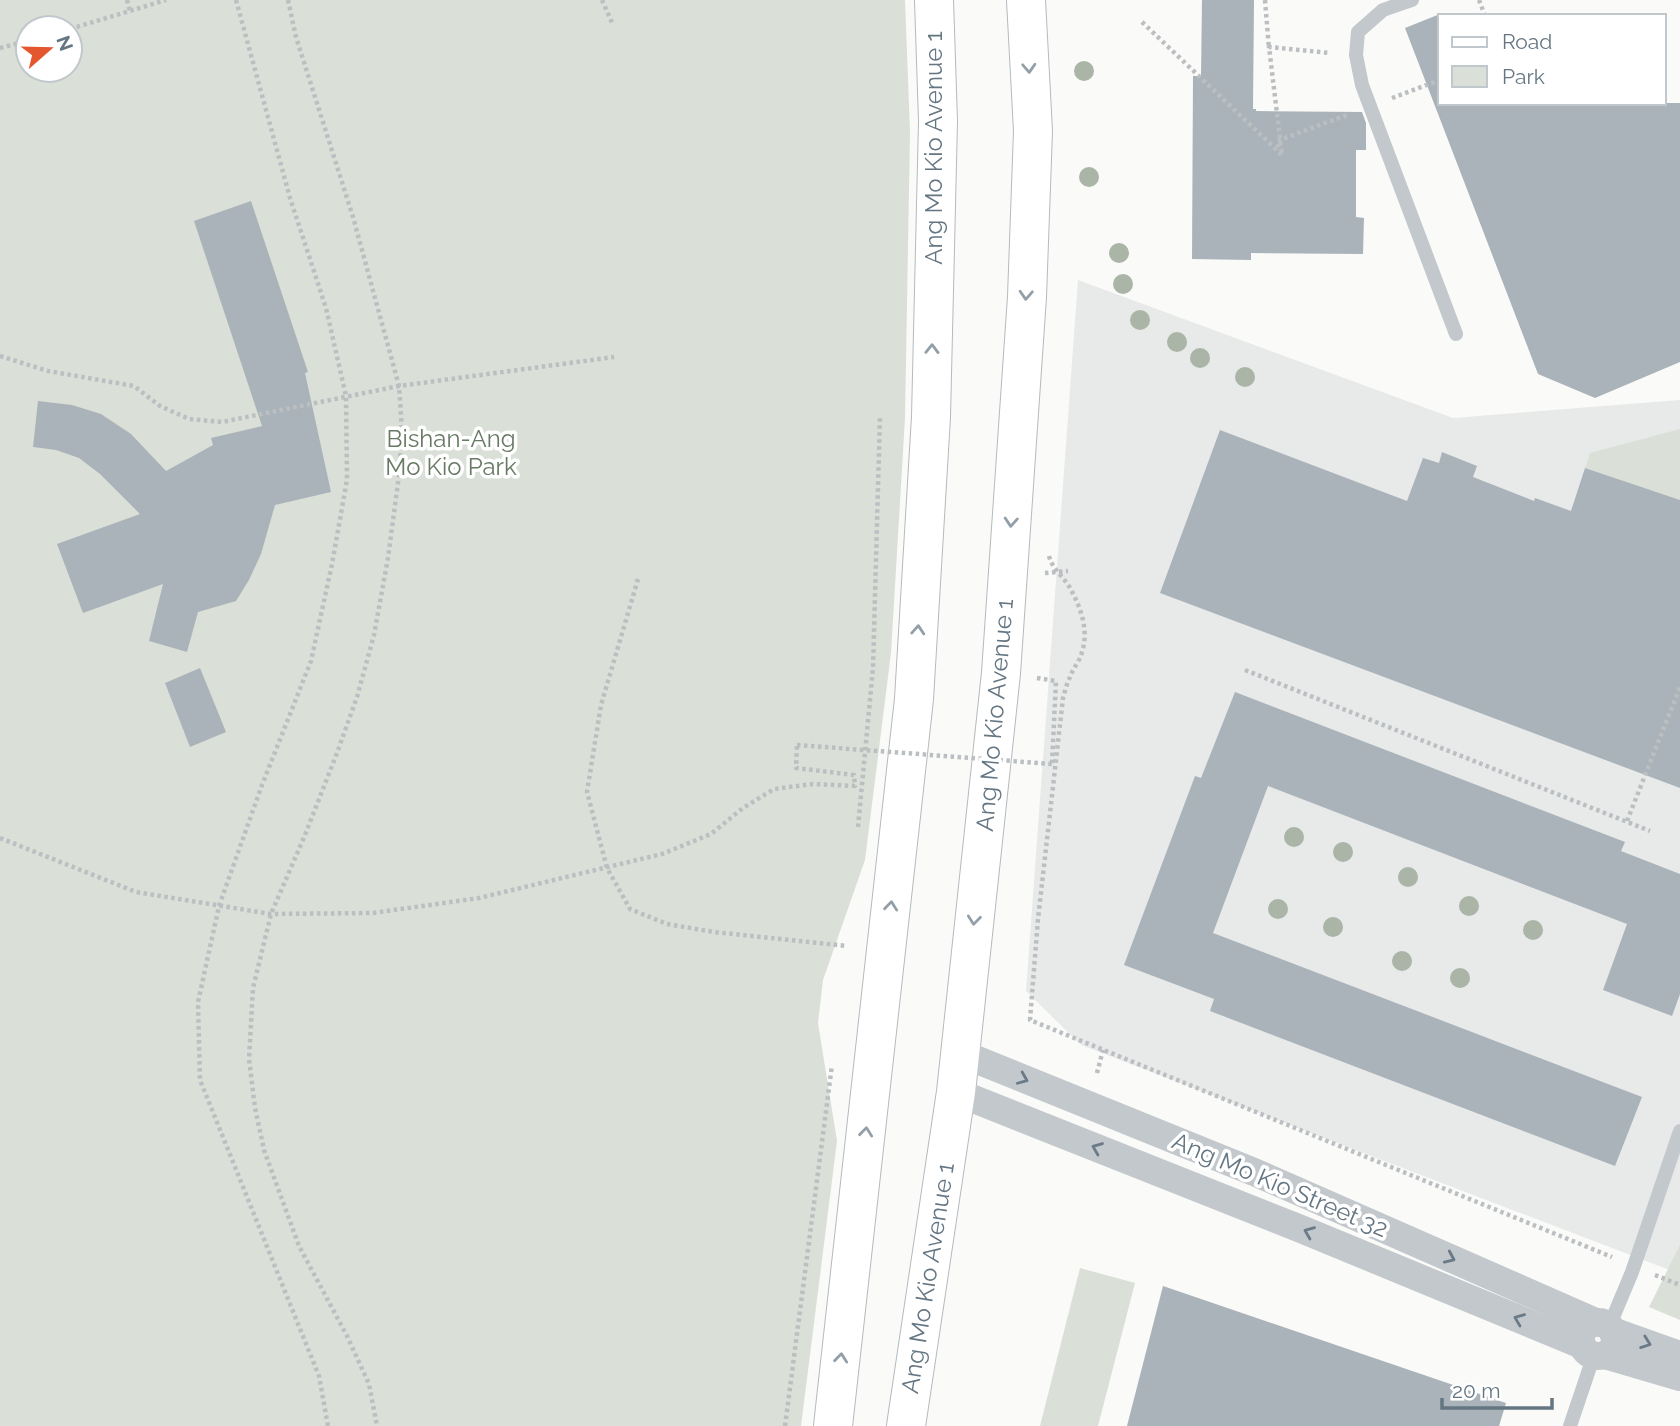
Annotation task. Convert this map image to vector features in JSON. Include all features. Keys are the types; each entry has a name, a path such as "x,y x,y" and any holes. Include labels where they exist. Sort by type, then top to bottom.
{"main road":[{"name":"Ang Mo Kio Avenue 1","path":"833,1426 914,698 930,417 938,121 934,0"},
{"name":"Ang Mo Kio Avenue 1","path":"906,1426 956,1092 1001,673 1028,255 1032,131 1026,0"}],"street":[{"name":"Ang Mo Kio Street 32","path":"960,1053 1254,1172 1680,1377"},
{"name":"Ang Mo Kio Street 32","path":"956,1092 1301,1229 1600,1339 1680,1355"}],"lane":[{"path":"1412,0 1383,10 1358,32 1356,55 1362,85 1456,334"},
{"path":"1570,1426 1600,1339 1634,1266 1680,1131"}],"path":[{"path":"127,0 130,11"},
{"path":"84,25 166,0"},
{"path":"236,0 290,198 326,308 346,397 347,480 311,661 262,785 219,906 198,1002 200,1080 319,1376 328,1426"},
{"path":"288,0 296,37 354,217 399,386 402,430 388,558 374,635 337,753 271,914 253,988 249,1059 264,1150 299,1246 369,1384 377,1426"},
{"path":"602,0 613,25"},
{"path":"1265,0 1277,141"},
{"path":"1142,22 1282,155 1269,47 1356,55"},
{"path":"0,356 48,370 134,386 160,406 189,419 222,422 399,386 614,357"},
{"path":"858,835 873,668 880,416"},
{"path":"1046,545 1051,563 1074,595 1084,621 1085,638 1063,698 1038,919 1030,1020 1680,1285"},
{"path":"1046,573 1068,571"},
{"path":"638,579 601,705 587,792 607,867 630,909 667,925 847,946"},
{"path":"1245,670 1650,831"},
{"path":"0,838 136,892 271,914 373,913 479,898 662,854 711,834 743,808 774,789 813,784 855,786 853,775 796,768 797,745 1052,764 1056,681 1001,673"},
{"path":"1627,821 1680,687"},
{"path":"785,1426 833,1055"}],"shaded area":[{"path":"1078,280 1453,418 1680,400 1680,1274 1081,1045 1026,991"}],"green space":[{"name":"Bishan-Ang Mo Kio Park","path":"0,0 905,0 910,132 905,418 891,653 865,860 823,980 818,1023 837,1141 801,1426 0,1426"},
{"path":"1680,429 1680,500 1585,468 1590,453"},
{"path":"1680,1245 1680,1320 1649,1307"},
{"path":"1080,1268 1135,1283 1098,1426 1040,1426"}],"building":[{"path":"1202,0 1254,0 1253,109 1362,112 1366,123 1366,150 1356,150 1356,217 1364,218 1363,254 1251,253 1251,260 1192,259 1193,76 1201,76"},
{"path":"1438,15 1438,105 1680,103 1680,362 1595,398 1538,374 1405,28"},
{"path":"251,201 308,372 305,373 331,492 275,505 261,554 249,580 236,601 198,612 187,652 149,641 163,584 83,613 57,544 140,514 100,474 79,458 56,450 33,447 38,401 72,405 101,414 131,434 166,471 213,445 211,438 262,426 194,221"},
{"path":"1220,430 1407,501 1423,458 1439,463 1442,452 1477,466 1473,477 1534,501 1535,498 1571,511 1585,468 1680,500 1680,788 1160,593"},
{"path":"200,668 226,732 190,747 165,683"},
{"path":"1235,692 1625,842 1621,851 1680,874 1680,994 1672,1016 1603,990 1627,924 1268,786 1213,933 1642,1097 1615,1166 1210,1011 1214,999 1124,965 1195,776 1201,778"},
{"path":"1163,1286 1506,1403 1499,1426 1127,1426"}]}
